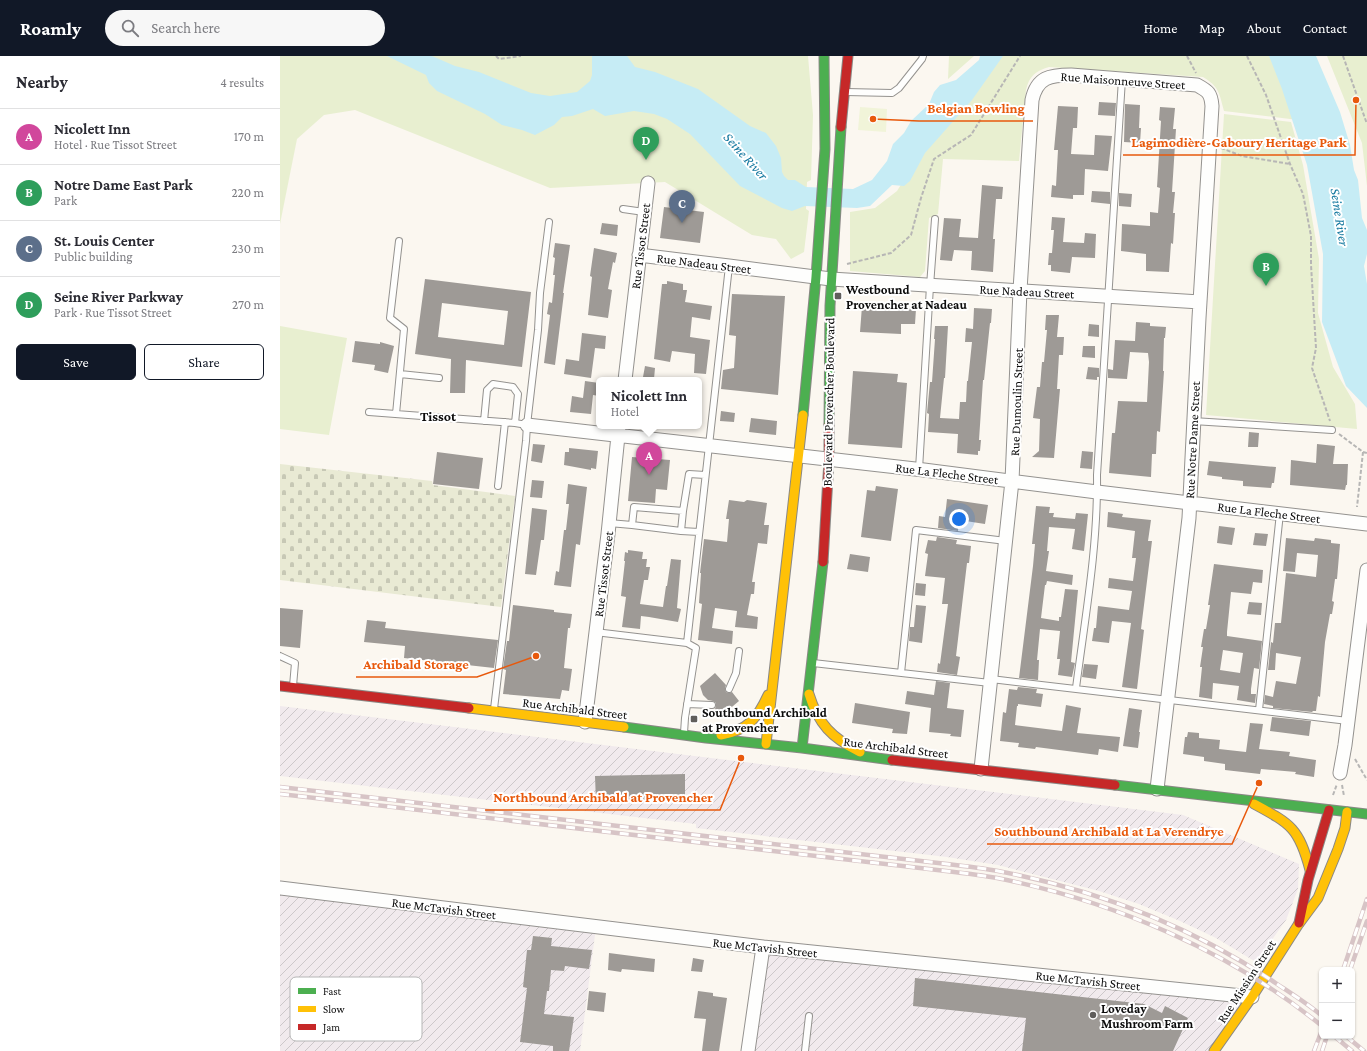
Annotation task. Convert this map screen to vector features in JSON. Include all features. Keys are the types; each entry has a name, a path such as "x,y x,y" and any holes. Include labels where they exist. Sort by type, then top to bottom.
{"main road":[{"name":"Boulevard Provencher Boulevard","path":"802,748 824,549 829,460 831,279 839,150 845,92 824,56"},
{"name":"Boulevard Provencher Boulevard","path":"766,744 799,456 816,277 825,149 836,78 848,56"},
{"path":"706,738 734,733 746,727 759,712 772,685"},
{"name":"Rue Archibald Street","path":"280,686 585,722 706,738 802,748 872,758 1157,789 1367,814"},
{"path":"808,692 815,713 824,727 846,745 872,758"},
{"path":"1246,800 1291,825 1304,846 1310,870"},
{"name":"Rue Mission Street","path":"1298,925 1303,896 1310,870 1329,810"},
{"name":"Rue Mission Street","path":"1214,1051 1252,997 1298,925 1318,898 1326,881 1345,828 1347,812"}],"street":[{"name":"Rue Maisonneuve Street","path":"1040,82 1054,75 1071,75 1202,88"},
{"name":"Rue Dumoulin Street","path":"981,770 1012,481 1020,290 1032,100 1040,82"},
{"name":"Rue Notre Dame Street","path":"1157,789 1189,518 1193,421 1211,143 1212,106 1210,95 1202,88"},
{"name":"Rue Tissot Street","path":"624,377 648,183"},
{"name":"Rue Nadeau Street","path":"639,255 831,279 1200,302"},
{"name":"Rue La Fleche Street","path":"521,424 619,431 708,446 919,469 1367,524"},
{"name":"Rue Tissot Street","path":"585,722 619,431"},
{"path":"1340,773 1345,745 1367,570"},
{"name":"Rue McTavish Street","path":"280,888 763,947 1252,997"},
{"path":"748,1051 763,947"}],"lane":[{"path":"845,92 892,93 899,88 923,56"},
{"path":"1076,688 1094,551 1122,79"},
{"path":"623,210 644,212"},
{"path":"919,469 935,219"},
{"path":"521,424 538,330 540,293 549,222"},
{"path":"396,414 404,329 390,318 399,241"},
{"path":"687,643 729,266"},
{"path":"400,374 439,378"},
{"path":"484,421 487,390 493,384 513,387 518,394 521,424 526,441 493,712"},
{"path":"369,412 521,424"},
{"path":"1193,421 1332,430"},
{"path":"498,486 505,422"},
{"path":"681,531 689,474 705,475"},
{"path":"632,525 634,507 683,512"},
{"path":"1260,710 1280,513"},
{"path":"609,523 699,532"},
{"path":"901,673 916,530 1006,541"},
{"path":"595,632 687,643 696,648 687,704 684,735"},
{"path":"729,689 736,674 739,651"},
{"path":"280,656 295,662 293,688"},
{"path":"811,663 901,673 1076,688 1348,721"},
{"path":"687,704 712,705"},
{"path":"805,1051 809,1016"}],"path":[{"path":"496,56 499,59 521,56"},
{"path":"845,264 892,253 911,235 934,159 971,134 1020,56"},
{"path":"1187,56 1202,88"},
{"path":"1247,56 1266,95 1290,164 1303,194 1311,236 1311,265 1316,348 1312,368 1332,430 1363,452 1367,453"},
{"path":"1343,56 1367,124"},
{"path":"1211,143 1242,156 1290,164"},
{"path":"1357,507 1363,452"},
{"path":"1345,745 1367,780"},
{"path":"1329,810 1340,773"},
{"path":"1340,773 1347,812"}],"shaded area":[{"path":"280,706 1183,815 1299,864 1298,889 1286,920 1256,962 1216,938 1139,904 1099,891 998,865 947,857 696,828 696,824 280,776"},
{"path":"280,888 596,927 580,1051 280,1051"},
{"path":"763,947 1252,997 1211,1051 748,1051"}],"green space":[{"path":"280,56 808,56 813,115 811,180 807,182 806,209 809,211 804,252 791,259 776,239 752,235 665,182 550,188 355,110 324,115 297,139 280,224"},
{"path":"949,56 974,56 948,79"},
{"path":"994,56 1273,56 1298,120 1224,111 1218,91 1203,77 1049,67 1040,70 1031,78 1027,85 1019,161 943,159 938,214 929,218 925,271 920,277 850,271 850,212 875,208 897,191 919,156"},
{"path":"1327,56 1367,56 1367,186 1362,143"},
{"path":"860,107 887,109 886,132 858,130"},
{"path":"1224,114 1291,122 1303,165 1319,259 1318,313 1333,367 1355,404 1357,429 1206,415"},
{"path":"280,326 347,338 329,435 280,429"},
{"path":"280,464 432,481 433,485 515,496 501,607 280,580"}],"water":[{"name":"Seine River","path":"387,56 432,56 455,66 479,72 531,93 550,96 577,92 590,81 592,75 592,56 627,56 635,67 655,72 698,89 750,126 766,133 776,146 781,158 782,172 788,180 795,180 806,187 853,189 872,180 887,161 893,144 904,133 911,121 929,104 934,92 940,85 956,80 979,60 980,56 1003,56 972,100 925,153 910,181 904,186 892,185 870,206 857,208 805,206 792,211 782,208 740,186 690,134 667,119 654,114 634,111 605,116 593,109 572,116 562,117 554,125 535,135 502,125 485,114 437,91 429,83 426,75"},
{"name":"Seine River","path":"1269,56 1316,56 1340,112 1350,145 1354,170 1358,180 1362,218 1367,230 1367,254 1364,266 1367,284 1367,408 1346,386 1322,322 1323,254 1307,165 1282,89"}],"building":[{"path":"1099,102 1116,103 1115,116 1098,115"},
{"path":"1125,104 1140,105 1140,143 1124,142"},
{"path":"1058,106 1078,107 1077,128 1073,128 1071,154 1094,155 1095,135 1112,136 1108,171 1085,169 1084,195 1073,195 1073,199 1051,197 1052,185 1056,186 1058,150 1054,150"},
{"path":"1160,107 1175,108 1173,129 1176,129 1172,192 1175,192 1173,213 1175,213 1169,272 1146,271 1146,254 1121,251 1122,224 1150,226 1150,212 1158,213 1160,188 1157,187 1161,121 1159,120"},
{"path":"982,185 1003,187 1002,199 996,199 993,239 995,239 993,272 971,270 972,251 954,250 952,261 940,260 944,218 961,219 959,237 978,238"},
{"path":"1092,191 1110,192 1110,204 1091,202"},
{"path":"1119,193 1132,194 1131,207 1119,206"},
{"path":"664,207 704,212 700,243 660,238"},
{"path":"1052,217 1065,218 1063,242 1084,243 1085,233 1096,234 1095,258 1072,257 1070,273 1051,271 1051,265 1048,265 1049,253 1052,253 1054,230 1051,230"},
{"path":"602,223 618,225 617,236 600,234"},
{"path":"555,243 570,245 555,365 544,363 550,315 547,314 549,302 552,303 555,275 553,275 555,258 553,257"},
{"path":"594,248 617,253 615,263 613,262 608,289 612,290 608,318 588,315 592,277 590,276"},
{"path":"425,279 531,292 522,367 466,360 465,393 450,393 451,359 415,354","holes":["442,303 508,311 504,345 438,337"]},
{"path":"667,281 683,284 683,290 687,290 685,302 712,306 710,320 692,317 690,337 710,340 706,374 694,373 695,354 672,351 670,362 654,359 662,284 667,284"},
{"path":"732,294 785,296 778,395 721,389 723,370 734,368 736,336 729,335"},
{"path":"862,306 916,309 915,324 901,324 901,334 860,332"},
{"path":"974,308 992,309 983,380 979,440 981,440 978,455 957,453 958,434 928,432 929,414 927,413 930,382 932,382 935,326 948,326 945,378 940,418 959,419 960,402 966,402 972,342 965,342 966,328 973,329"},
{"path":"1046,315 1059,315 1057,337 1064,337 1063,355 1059,355 1057,389 1060,389 1054,458 1032,457 1039,451 1040,419 1033,418 1037,387 1040,387 1042,362 1044,362 1047,330 1045,330"},
{"path":"1136,322 1150,323 1150,326 1166,327 1164,338 1164,371 1160,432 1157,431 1156,454 1152,454 1151,477 1109,473 1112,433 1115,433 1118,401 1147,402 1148,353 1130,352 1127,379 1108,378 1108,369 1113,370 1115,340 1135,341"},
{"path":"1089,324 1099,325 1099,337 1088,336"},
{"path":"582,333 606,336 605,349 595,348 591,378 564,374 566,359 579,361"},
{"path":"355,341 380,344 380,342 394,346 388,373 374,370 375,365 352,362"},
{"path":"1083,346 1095,346 1095,358 1082,357"},
{"path":"645,366 655,368 654,377 643,377"},
{"path":"1088,367 1099,368 1099,377 1097,377 1097,380 1086,379"},
{"path":"853,371 898,374 897,382 907,383 902,448 848,444"},
{"path":"585,381 596,383 596,396 593,395 591,414 570,412 572,396 583,398"},
{"path":"721,411 735,413 734,422 720,421"},
{"path":"751,418 777,421 776,435 749,432"},
{"path":"1249,432 1259,433 1258,447 1248,447"},
{"path":"533,444 545,445 542,463 531,461"},
{"path":"1317,444 1335,446 1333,464 1348,464 1347,485 1345,490 1290,485 1291,460 1316,463"},
{"path":"569,448 598,451 596,469 591,468 591,470 564,465 565,452 569,452"},
{"path":"1082,451 1093,452 1092,469 1080,468"},
{"path":"437,452 483,458 479,489 433,484"},
{"path":"632,457 670,460 667,490 656,489 655,503 628,501"},
{"path":"1209,461 1276,467 1274,483 1272,483 1271,488 1243,486 1243,481 1222,479 1222,477 1207,475"},
{"path":"532,480 544,481 542,498 530,497"},
{"path":"568,484 587,487 580,545 576,544 571,587 554,585 556,571 559,572 564,530 566,530 569,504 566,504"},
{"path":"876,486 898,489 891,541 861,537 867,490 875,491"},
{"path":"947,499 988,505 985,524 959,520 958,531 938,528 939,516 945,517"},
{"path":"729,500 744,502 747,500 767,503 764,525 769,525 767,544 758,543 752,582 755,582 754,594 751,594 747,615 758,617 757,629 735,627 737,611 715,608 712,628 733,631 732,644 698,640 702,604 699,603 700,573 704,539 727,542 729,519 726,519"},
{"path":"1036,506 1050,507 1049,513 1054,513 1053,517 1075,519 1076,513 1088,514 1084,551 1072,549 1075,529 1049,527 1047,551 1049,551 1046,571 1073,575 1072,585 1047,581 1045,585 1041,618 1059,621 1059,617 1061,617 1065,589 1078,590 1071,662 1075,663 1072,677 1058,675 1060,659 1057,659 1060,631 1040,629 1037,660 1039,660 1038,680 1019,678 1033,566 1035,544 1032,544"},
{"path":"532,508 547,510 544,540 541,540 536,575 525,574"},
{"path":"1108,512 1123,514 1122,517 1151,520 1148,541 1152,541 1141,629 1144,630 1137,689 1122,687 1131,623 1112,621 1109,643 1092,641 1094,628 1096,628 1098,606 1129,610 1132,591 1108,588 1109,578 1133,581 1136,558 1132,558 1135,531 1107,527"},
{"path":"1219,526 1235,528 1232,545 1217,543"},
{"path":"1255,533 1268,534 1266,546 1253,545"},
{"path":"937,537 957,540 956,544 971,546 969,563 967,563 956,656 960,657 957,675 937,672 938,663 940,664 948,604 942,604 945,578 925,576 928,554 925,553 928,540 936,541"},
{"path":"1286,538 1314,541 1315,538 1331,540 1331,543 1340,544 1337,579 1335,579 1332,601 1334,602 1332,614 1330,614 1325,642 1320,697 1318,696 1316,711 1312,712 1273,708 1273,706 1264,704 1265,695 1273,697 1276,681 1296,684 1301,657 1276,653 1275,670 1268,670 1275,623 1281,623 1286,573 1316,577 1318,555 1297,553 1295,572 1283,571"},
{"path":"628,550 643,552 642,559 647,559 646,567 650,567 648,580 644,580 640,604 663,607 671,559 681,560 677,608 681,609 678,622 641,616 640,629 622,627 626,597 621,596 625,552 628,553"},
{"path":"850,554 870,557 868,572 847,569"},
{"path":"1214,564 1263,570 1262,583 1253,582 1251,594 1231,592 1227,632 1227,636 1262,641 1259,669 1254,668 1251,689 1251,694 1256,694 1255,703 1237,700 1239,686 1213,683 1212,699 1199,697 1202,667 1200,667 1203,647 1201,647 1210,605 1208,605","holes":["1223,650 1243,653 1240,673 1220,670"]},
{"path":"916,583 926,584 925,596 915,595"},
{"path":"1249,602 1262,603 1261,615 1247,614"},
{"path":"513,605 554,610 554,612 572,614 570,628 568,628 564,668 572,669 569,691 562,690 560,699 503,694 506,670 503,669 507,641 509,641"},
{"path":"916,605 926,606 922,643 909,641 910,627 914,627"},
{"path":"280,608 303,610 300,648 280,646"},
{"path":"367,620 386,622 385,628 498,640 494,668 404,658 405,646 364,642"},
{"path":"1084,664 1098,665 1096,679 1082,677"},
{"path":"715,673 726,685 726,692 732,692 739,701 721,716 715,709 716,703 708,700 703,695 700,686"},
{"path":"936,681 950,683 947,708 964,710 961,737 950,736 951,734 929,732 931,708 905,704 907,691 934,695"},
{"path":"1018,687 1037,689 1036,693 1043,694 1041,707 1018,704 1015,725 1062,731 1066,705 1081,708 1077,733 1120,737 1118,752 1099,749 1098,755 1036,747 1035,749 1018,747 1019,743 1000,741 1003,712 1006,713 1009,689 1017,690"},
{"path":"855,703 910,712 907,734 892,733 893,729 852,723"},
{"path":"1129,708 1142,710 1138,748 1123,746"},
{"path":"1272,717 1311,721 1309,736 1270,731"},
{"path":"1250,723 1263,724 1259,749 1290,752 1289,756 1316,760 1314,777 1295,774 1296,772 1261,769 1260,774 1225,770 1225,764 1204,761 1204,757 1183,754 1185,737 1187,737 1188,732 1199,733 1199,738 1220,740 1219,749 1246,752"},
{"path":"685,774 685,799 596,802 595,776"},
{"path":"533,936 552,938 551,946 592,950 589,969 565,966 564,971 551,970 549,991 547,991 544,1014 574,1017 569,1051 553,1051 553,1046 520,1042 527,988 523,987 527,950 531,950"},
{"path":"609,953 655,959 654,972 622,969 621,972 608,970"},
{"path":"693,958 704,960 702,972 691,971"},
{"name":"Loveday Mushroom Farm","path":"915,978 1144,1004 1162,1013 1165,1006 1188,1018 1173,1051 1022,1051 1026,1018 913,1006"},
{"path":"589,991 606,993 604,1012 587,1010"},
{"path":"698,991 713,993 713,996 727,998 719,1051 702,1051 706,1019 694,1018"}],"railway":[{"path":"280,787 960,866 998,871 1035,879 1108,900 1144,913 1178,928 1245,964 1300,999 1319,1014"},
{"path":"280,794 997,878 1084,900 1127,915 1168,932 1249,974 1319,1024"},
{"path":"1344,967 1367,899"},
{"path":"1351,967 1367,921"},
{"path":"1314,1051 1319,1038"},
{"path":"1322,1051 1326,1039"},
{"path":"1338,1039 1352,1051"},
{"path":"1350,1039 1364,1051"}],"traffic: fast":[{"path":"803,415 816,277 825,149 824,56"},
{"path":"829,425 830,306 841,127"},
{"path":"802,748 823,562"},
{"path":"624,727 892,760"},
{"path":"1115,785 1367,814"}],"traffic: slow":[{"path":"766,744 803,415"},
{"path":"809,694 817,714 827,729 841,741 860,752"},
{"path":"721,735 738,730 750,722 760,711 768,695"},
{"path":"469,708 624,727"},
{"path":"1254,804 1277,817 1292,829 1302,845 1310,870"},
{"path":"1214,1051 1252,997 1298,925 1318,898 1338,849 1345,828 1347,812"}],"traffic: jam":[{"path":"841,127 848,56"},
{"path":"823,562 829,460 829,425"},
{"path":"280,686 469,708"},
{"path":"892,760 1115,785"},
{"path":"1299,923 1308,880 1329,810"}],"place":[{"name":"Lagimodière-Gaboury Heritage Park","path":"1356,100"},
{"name":"Belgian Bowling","path":"873,119"},
{"name":"Seine River Parkway","path":"646,160"},
{"name":"St. Louis Center","path":"682,223"},
{"name":"Notre Dame East Park","path":"1266,286"},
{"name":"Westbound Provencher at Nadeau","path":"838,296"},
{"name":"Nicolett Inn","path":"649,475"},
{"name":"Archibald Storage","path":"536,656"},
{"name":"Southbound Archibald at Provencher","path":"694,719"},
{"name":"Northbound Archibald at Provencher","path":"741,758"},
{"name":"Southbound Archibald at La Verendrye","path":"1259,783"},
{"name":"Loveday Mushroom Farm","path":"1093,1015"}],"district":[{"name":"Tissot","path":"438,416"}]}
